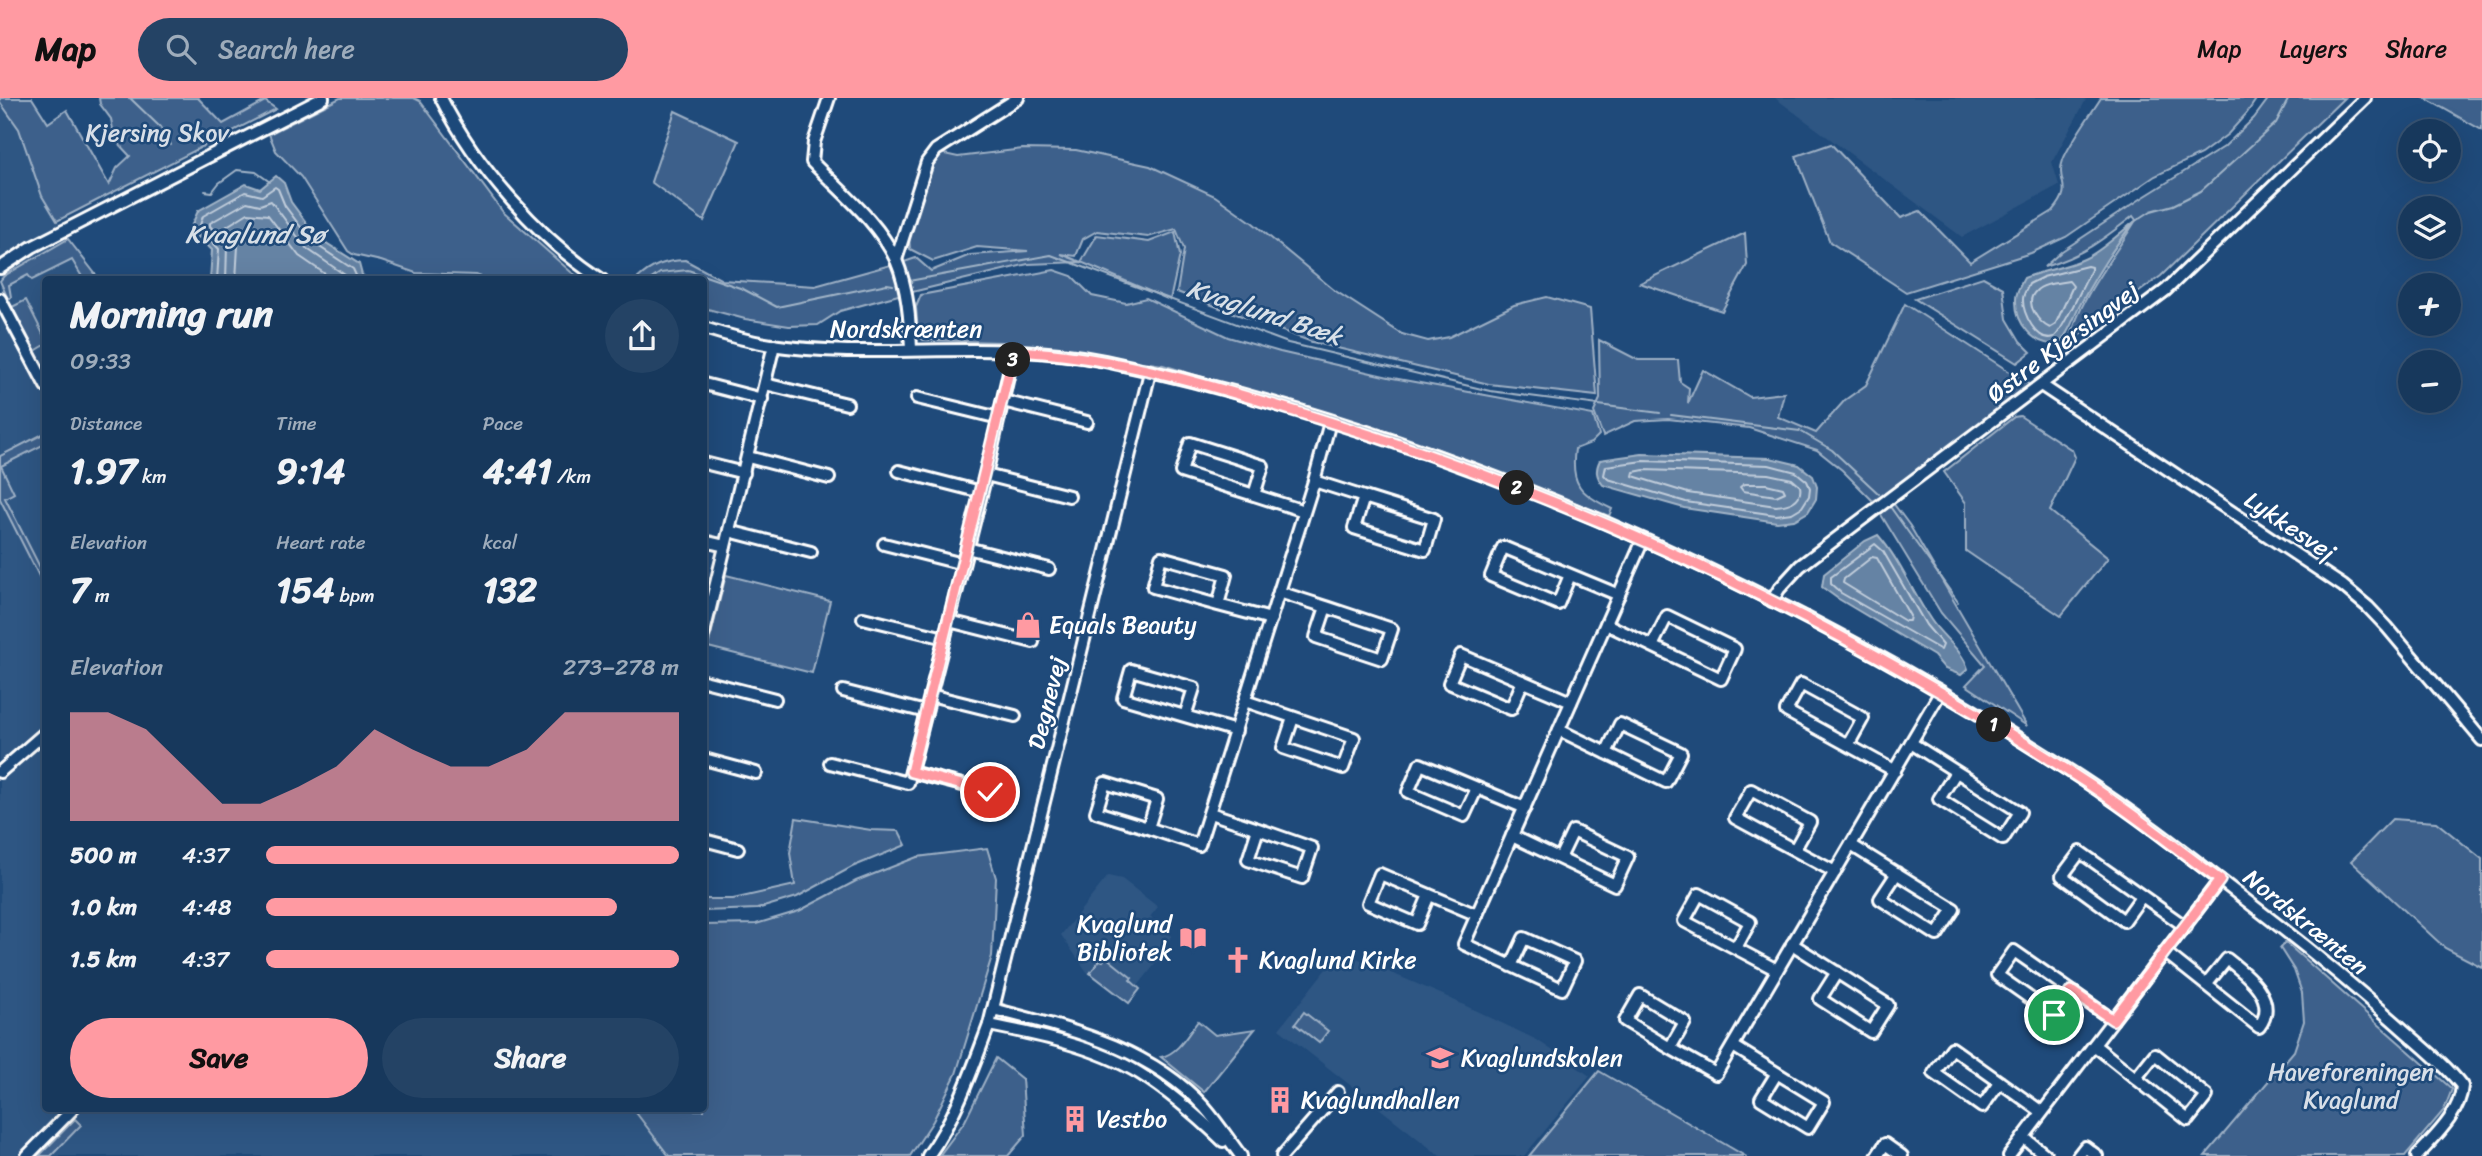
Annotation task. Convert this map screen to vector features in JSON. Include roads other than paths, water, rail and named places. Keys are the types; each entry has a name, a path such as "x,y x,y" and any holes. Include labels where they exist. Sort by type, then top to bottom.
{"street":[{"path":"0,268 54,236 323,98"},
{"path":"829,98 814,142 812,162 849,198 896,260 910,314 911,350"},
{"path":"896,260 927,162 936,150 1018,98"},
{"name":"Østre Kjersingvej","path":"1772,601 1800,566 2166,290 2365,98"},
{"path":"441,102 501,188 560,248 598,276"},
{"path":"0,299 42,378"},
{"name":"Nordskrænten","path":"707,329 774,345 821,349 1014,351 1074,355 1150,372 1255,399 1454,463 1643,540 1772,601 1940,693 2080,778 2220,880 2318,956 2386,1014 2450,1071 2462,1087 2461,1098 2455,1110 2417,1156"},
{"path":"707,613 774,345"},
{"path":"830,763 908,783 986,475 1014,351"},
{"name":"Degnevej","path":"928,1156 969,1079 989,1025 1150,372"},
{"path":"765,384 848,404"},
{"path":"707,385 762,399"},
{"name":"Lykkesvej","path":"2041,385 2343,586 2368,607 2482,740"},
{"path":"917,398 999,418"},
{"path":"1003,401 1087,422"},
{"path":"1148,828 1157,799 1105,783 1096,812 1199,845 1314,481 1330,422"},
{"path":"1254,495 1263,466 1190,443 1181,472 1304,511"},
{"path":"748,457 829,478"},
{"path":"707,464 744,473"},
{"path":"899,471 981,492"},
{"path":"986,475 1069,496"},
{"path":"1314,481 1434,519 1425,550 1354,528 1364,497"},
{"path":"729,531 811,552"},
{"path":"1511,966 1524,938 1575,961 1562,989 1511,966 1464,944 1643,540"},
{"path":"707,542 725,546"},
{"path":"884,544 963,564"},
{"path":"1570,575 1558,604 1490,576 1503,547 1619,595"},
{"path":"967,548 1049,569"},
{"path":"1218,605 1226,575 1161,557 1153,587 1218,605 1271,619"},
{"path":"1279,592 1326,607 1392,629 1382,659 1316,637 1326,607"},
{"path":"1606,624 1652,646 1720,678 1735,649 1667,616 1652,646"},
{"path":"863,618 945,638"},
{"path":"949,621 1033,642"},
{"path":"1523,681 1511,709 1449,682 1461,655 1523,681 1571,702"},
{"path":"1185,716 1194,688 1131,670 1123,698 1236,731"},
{"path":"707,682 775,699"},
{"path":"1848,745 1863,718 1801,684 1786,711 1895,771"},
{"path":"844,691 926,712"},
{"path":"1670,1048 1685,1022 1640,996 1625,1021 1670,1048 1716,1074 1940,693"},
{"path":"930,695 1015,716"},
{"path":"1245,701 1354,738 1343,768 1283,748 1293,718"},
{"path":"1559,730 1606,753 1667,782 1681,753 1620,724 1606,753"},
{"path":"0,772 42,735"},
{"path":"1910,743 2020,812 2003,839 1939,799 1956,772"},
{"path":"707,760 756,773"},
{"path":"1476,788 1464,816 1408,792 1420,764 1525,808"},
{"path":"911,772 990,792"},
{"path":"1795,849 1810,822 1751,790 1735,818 1835,872"},
{"path":"1210,813 1258,829 1312,848 1302,878 1248,860 1258,829"},
{"path":"1512,836 1615,884 1628,857 1573,831 1560,858"},
{"path":"707,841 738,849"},
{"path":"1851,845 1897,873 1954,909 1937,935 1880,900 1897,873"},
{"path":"2142,896 2124,921 2062,876 2080,852 2186,927"},
{"path":"1429,895 1417,923 1368,903 1380,874 1478,915"},
{"path":"2009,1156 2220,880"},
{"path":"1736,948 1750,922 1699,894 1684,921 1777,970"},
{"path":"1792,944 1837,972 1888,1005 1871,1032 1820,999 1837,972"},
{"path":"2071,991 2054,1015 1997,975 2014,951 2113,1020"},
{"path":"2166,953 2206,985 2259,1027 2266,1010 2263,995 2253,980 2227,959 2206,985"},
{"path":"993,1009 1075,1031 1134,1055 1190,1094 1205,1109 1240,1156"},
{"path":"989,1025 1088,1050 1136,1072 1187,1108 1240,1156"},
{"path":"2094,1045 2188,1120 2207,1096 2155,1054 2136,1078"},
{"path":"1732,1046 1777,1073 1824,1102 1808,1128 1761,1099 1777,1073"},
{"path":"2000,1082 1982,1107 1934,1073 1952,1048 2000,1082 2042,1112"},
{"path":"1282,1156 1338,1092"},
{"path":"27,1156 70,1112"},
{"path":"2023,1137 2047,1156"},
{"path":"1877,1156 1885,1144 1902,1156"},
{"path":"2078,1156 2085,1147 2097,1156"}],"water":[{"name":"Kvaglund Sø","path":"276,176 284,183 291,202 317,237 359,264 364,276 210,276 212,250 190,229 198,211 246,184 260,189"},
{"path":"2134,222 2099,272 2059,344 2042,342 2028,332 2019,317 2016,299 2024,278 2091,256"},
{"path":"1642,454 1770,458 1799,465 1813,476 1817,487 1816,499 1808,512 1794,520 1777,522 1684,508 1603,485 1597,473 1600,460"},
{"path":"1878,535 1893,555 1931,620 1965,662 1968,669 1961,675 1945,669 1934,656 1822,587 1824,574 1865,541"}],"waterway":[{"path":"130,98 160,127 171,145"},
{"path":"2134,222 2151,211 2173,205 2201,191 2276,123 2289,98"},
{"path":"205,191 212,192 219,183 237,170 256,172 270,182"},
{"name":"Kvaglund Bæk","path":"909,281 1051,255 1288,343 1490,391 1660,413"},
{"name":"Kvaglund Bæk","path":"656,276 660,273 688,270 705,276"},
{"name":"Kvaglund Bæk","path":"707,277 743,289 777,307 887,284 893,285"},
{"name":"Kvaglund Bæk","path":"1671,415 1800,431 1832,450 1879,494"},
{"name":"Kvaglund Bæk","path":"1891,508 1958,602"}],"place":[{"name":"Equals Beauty","path":"1028,625"},
{"name":"Kvaglund Bibliotek","path":"1193,938"},
{"name":"Kvaglund Kirke","path":"1238,960"},
{"name":"Kvaglundskolen","path":"1440,1058"},
{"name":"Kvaglundhallen","path":"1280,1100"},
{"name":"Vestbo","path":"1075,1119"}],"park label":[{"name":"Kjersing Skov","path":"157,133"},
{"name":"Haveforeningen Kvaglund","path":"2351,1086"}]}
